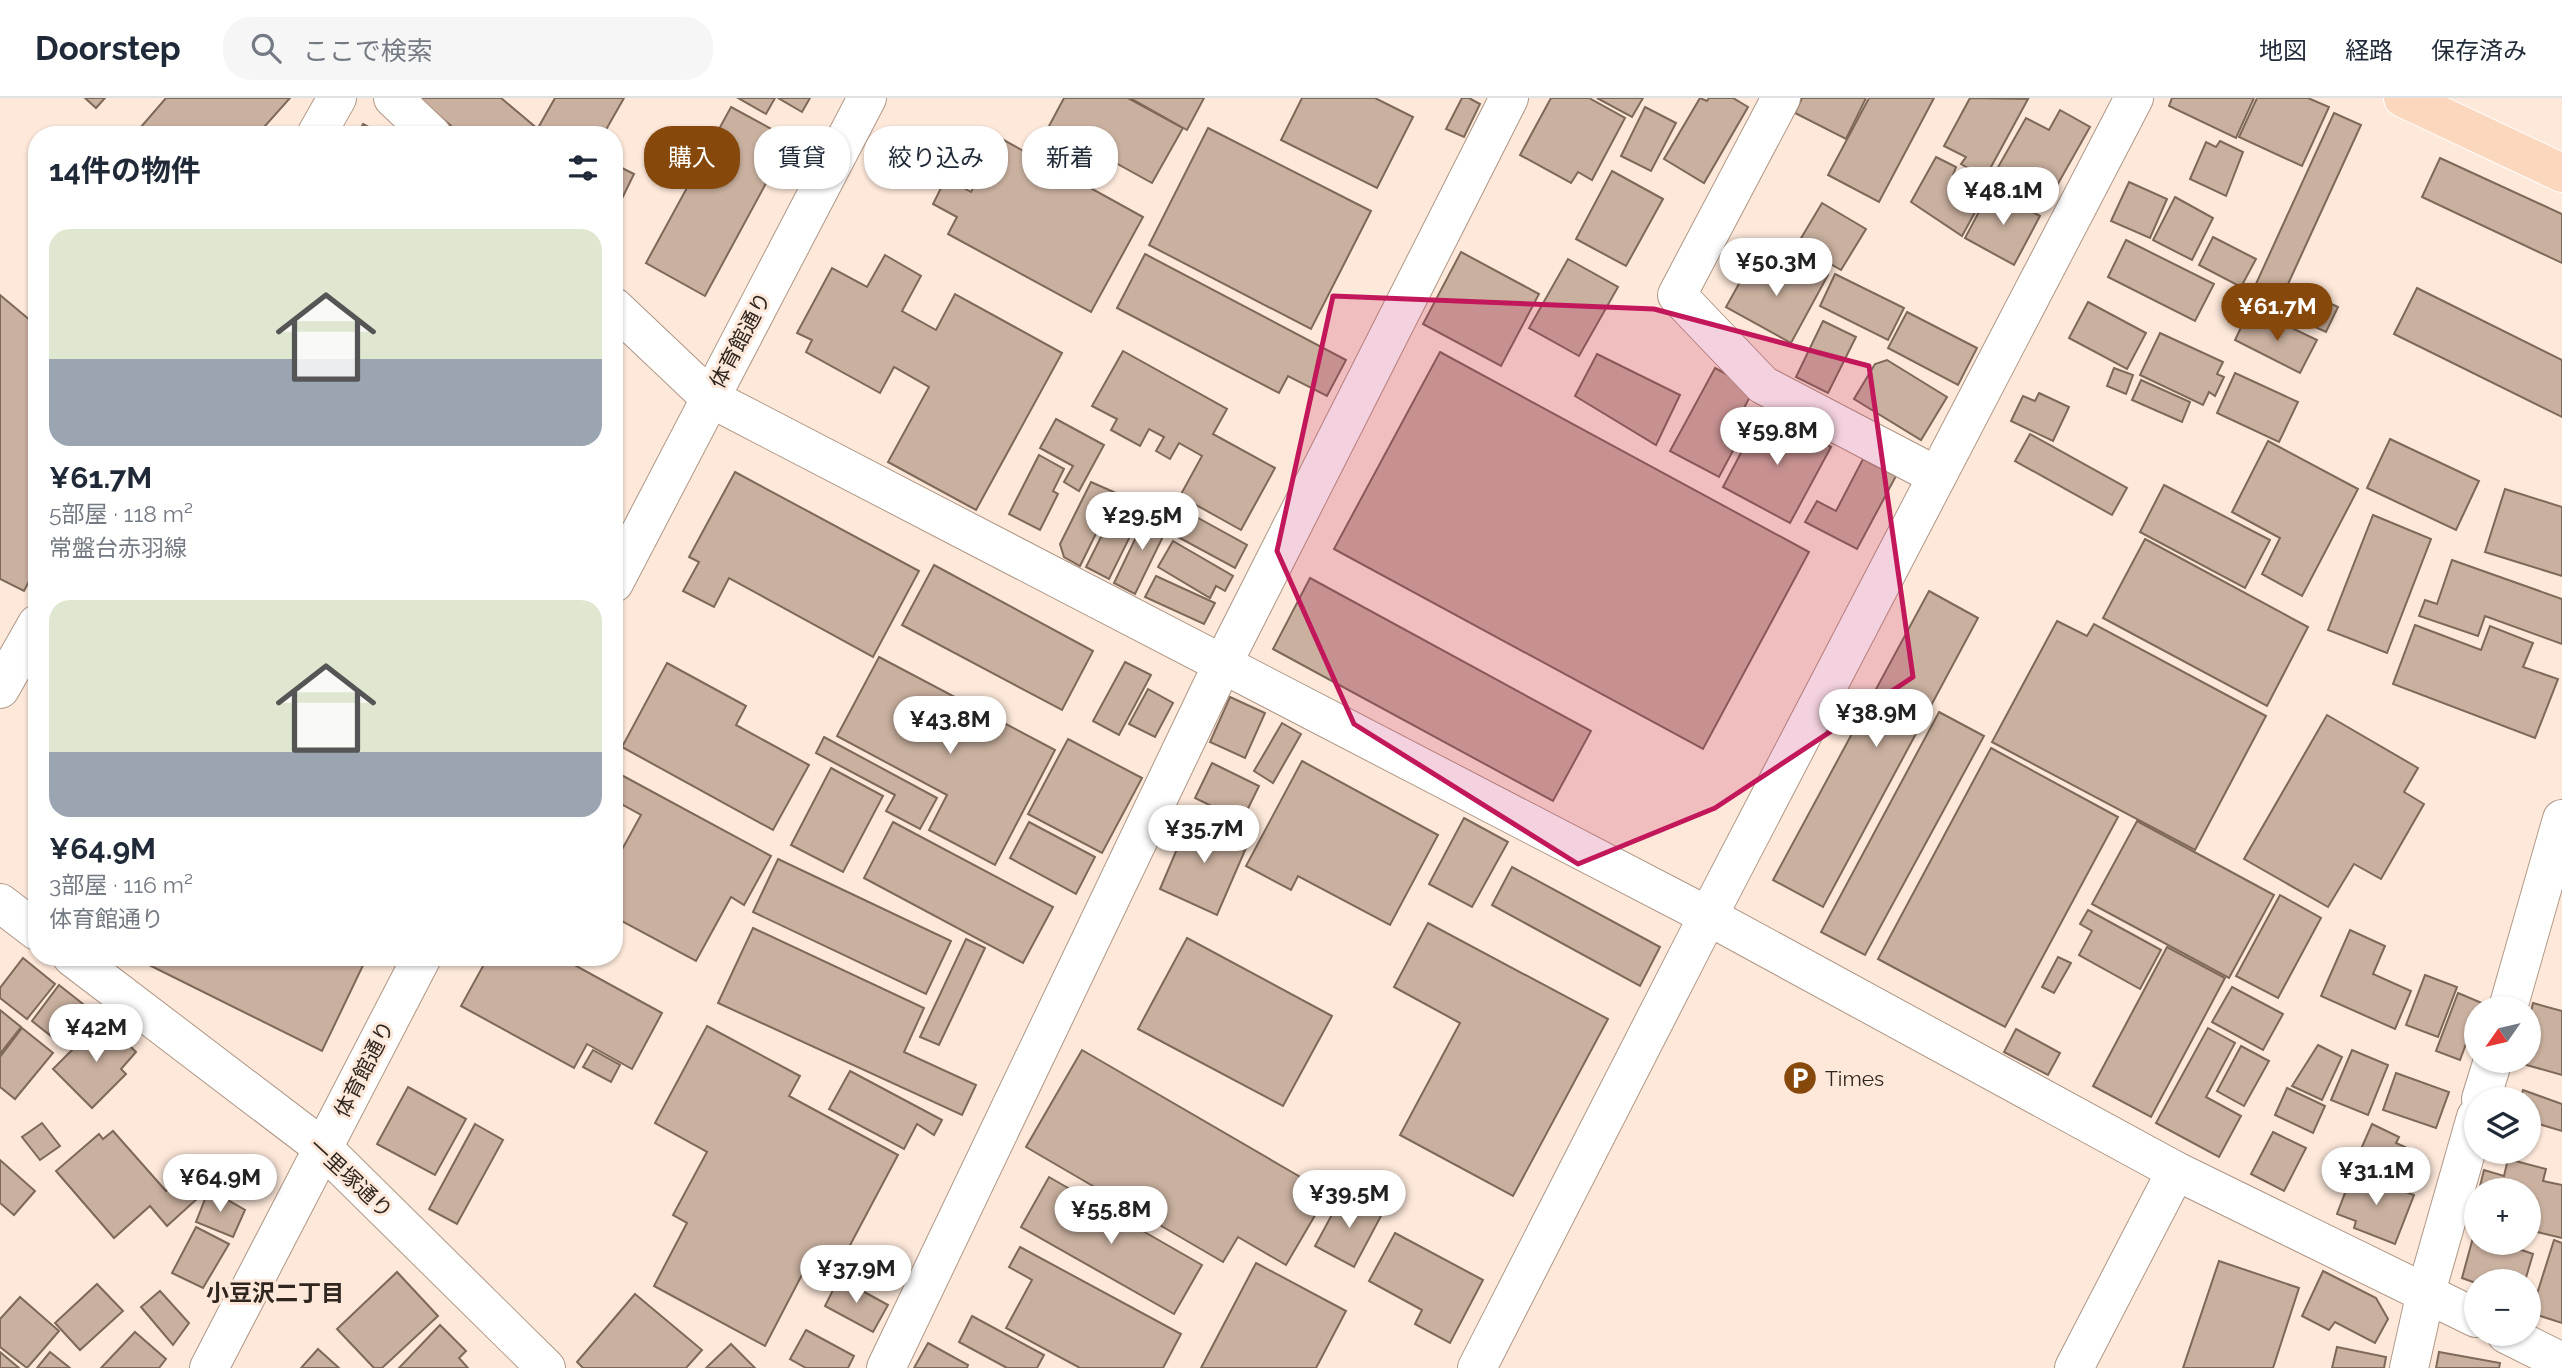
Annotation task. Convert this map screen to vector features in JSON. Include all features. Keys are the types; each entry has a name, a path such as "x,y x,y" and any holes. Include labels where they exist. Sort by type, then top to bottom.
{"main road":[{"path":"2403,98 2562,173"}],"street":[{"path":"321,126 337,98"},
{"path":"393,98 423,126"},
{"name":"体育館通り","path":"623,566 867,98"},
{"path":"886,1368 1223,663 1509,98"},
{"path":"1781,98 1677,295 1763,385 1937,477"},
{"path":"1476,1368 2134,98"},
{"path":"623,316 710,398 1708,916 2176,1171 2464,1312"},
{"path":"0,689 28,640"},
{"path":"2511,996 2562,819"},
{"path":"0,903 28,924"},
{"name":"一里塚通り","path":"84,966 323,1148 546,1368"},
{"name":"体育館通り","path":"209,1368 417,966"},
{"path":"2409,1368 2426,1293 2464,1159"},
{"path":"2074,1368 2176,1171"},
{"path":"2530,1346 2562,1362"}],"highlighted area":[{"path":"1333,296 1654,309 1869,366 1913,677 1715,808 1578,864 1354,724 1277,551"}],"building":[{"path":"85,98 105,98 96,108"},
{"path":"166,98 290,98 265,126 142,126"},
{"path":"418,98 501,98 534,126 451,126"},
{"path":"555,98 624,98 608,126 539,126"},
{"path":"738,98 775,98 766,114"},
{"path":"778,98 810,98 802,112"},
{"path":"1064,98 1128,98 1183,128 1152,183 1118,164 1118,126 1049,126"},
{"path":"1130,98 1204,98 1187,130"},
{"path":"1302,98 1375,98 1413,117 1377,188 1281,140"},
{"path":"1462,98 1469,98 1480,104 1464,137 1446,129"},
{"path":"1551,98 1589,98 1625,118 1592,180 1578,172 1571,183 1520,155"},
{"path":"1597,98 1643,98 1632,117"},
{"path":"1700,98 1707,101 1709,98 1733,98 1748,107 1704,183 1664,159"},
{"path":"1802,98 1866,98 1846,139 1795,113"},
{"path":"1869,98 1934,98 1879,202 1828,175"},
{"path":"1970,98 2028,99 1985,178 1961,164 1966,157 1944,146"},
{"path":"2172,98 2254,98 2236,138 2169,106"},
{"path":"2257,98 2308,98 2329,107 2302,166 2239,137"},
{"path":"731,107 766,126 754,126 754,189 763,189 705,296 646,263 686,189 740,189 740,126 721,126"},
{"path":"1645,107 1676,123 1651,171 1621,156"},
{"path":"2060,110 2090,127 2046,205 1993,176 2026,118 2049,130"},
{"path":"2334,113 2361,125 2288,284 2338,307 2326,332 2250,297"},
{"path":"1208,128 1371,211 1311,329 1149,245"},
{"path":"2220,141 2243,152 2226,196 2190,179 2206,142 2216,147"},
{"path":"1008,142 1022,150 1022,189 1092,189 1143,217 1091,312 948,234 957,217 933,204 940,189 966,189 971,192 973,189 1008,189"},
{"path":"1936,157 1956,167 1953,175 1985,194 1962,236 1911,202"},
{"path":"2440,158 2562,214 2562,263 2422,197"},
{"path":"623,168 634,174 623,197"},
{"path":"1612,171 1663,199 1626,266 1576,239"},
{"path":"2129,182 2167,199 2150,238 2111,221"},
{"path":"1991,189 2040,216 2014,265 1965,238"},
{"path":"2175,197 2213,218 2192,260 2153,240"},
{"path":"1822,203 1866,229 1841,270 1797,245"},
{"path":"2213,237 2256,259 2241,287 2199,265"},
{"path":"2126,240 2214,284 2195,321 2108,277"},
{"path":"1461,252 1539,294 1501,366 1423,324"},
{"path":"1145,254 1346,360 1327,396 1288,376 1279,393 1117,308"},
{"path":"885,255 921,276 902,311 936,330 955,294 1062,353 976,510 888,462 929,387 894,367 880,393 806,352 812,340 797,333 832,268 867,287"},
{"path":"1755,255 1805,283 1813,267 1828,275 1791,343 1726,307"},
{"path":"1568,259 1618,287 1579,356 1529,328"},
{"path":"1835,274 1904,308 1888,340 1820,306"},
{"path":"2417,288 2562,360 2562,417 2394,334"},
{"path":"0,295 28,318 28,583 24,591 0,579"},
{"path":"2088,302 2146,333 2127,369 2069,338"},
{"path":"1907,312 1977,348 1958,385 1888,348"},
{"path":"2246,317 2266,327 2271,318 2317,340 2300,373 2235,340"},
{"path":"1823,321 1856,337 1828,393 1796,377"},
{"path":"2160,333 2223,362 2217,374 2224,377 2215,396 2209,392 2203,405 2140,375"},
{"path":"1123,351 1227,409 1213,434 1275,468 1241,530 1180,496 1202,456 1179,443 1170,459 1156,451 1164,437 1149,429 1140,446 1111,430 1117,419 1092,406"},
{"path":"1440,352 1809,552 1703,749 1334,549"},
{"path":"1597,354 1680,395 1656,445 1575,396"},
{"path":"1887,360 1947,397 1921,440 1854,399 1875,364"},
{"path":"1715,368 1754,389 1744,408 1753,413 1719,477 1670,451"},
{"path":"2114,368 2133,375 2126,394 2107,386"},
{"path":"2235,373 2298,402 2279,442 2217,413"},
{"path":"2141,380 2190,402 2182,422 2132,400"},
{"path":"2039,393 2069,407 2053,441 2011,421 2023,396 2035,401"},
{"path":"1763,411 1831,447 1790,523 1723,487"},
{"path":"1056,419 1104,445 1079,491 1064,482 1073,466 1040,448"},
{"path":"2030,434 2127,488 2112,515 2015,461"},
{"path":"2390,439 2479,481 2456,530 2367,488"},
{"path":"2268,441 2358,489 2302,596 2262,574 2280,538 2232,512"},
{"path":"1039,455 1064,469 1053,491 1058,494 1040,530 1009,514"},
{"path":"1863,459 1896,476 1857,549 1805,522 1817,501 1836,511"},
{"path":"735,472 919,571 873,657 729,578 714,607 683,591 699,562 689,557"},
{"path":"1091,482 1116,493 1080,566 1064,557 1060,544"},
{"path":"2164,485 2270,540 2245,588 2140,532"},
{"path":"2505,489 2562,507 2562,576 2485,552"},
{"path":"1122,495 1145,506 1109,579 1086,567"},
{"path":"1149,510 1171,520 1135,594 1114,583"},
{"path":"1191,514 1247,545 1235,568 1178,537"},
{"path":"2373,515 2431,539 2387,653 2328,630"},
{"path":"2145,539 2308,627 2267,706 2103,618"},
{"path":"1173,541 1233,576 1225,591 1216,586 1210,598 1158,567"},
{"path":"2452,560 2562,599 2562,644 2485,616 2478,636 2419,616 2425,600 2437,604"},
{"path":"934,565 1093,651 1062,710 902,625"},
{"path":"1156,576 1215,603 1204,624 1145,597"},
{"path":"1310,578 1591,731 1553,801 1273,649"},
{"path":"1929,591 1978,618 1823,907 1773,880"},
{"path":"2057,621 2087,636 2094,624 2266,716 2195,850 1992,742"},
{"path":"2415,625 2481,650 2490,626 2533,643 2523,667 2558,679 2535,738 2393,684"},
{"path":"879,657 1055,750 995,865 929,830 947,795 837,736"},
{"path":"1125,662 1151,675 1119,735 1093,721"},
{"path":"667,663 746,706 736,725 809,765 773,830 623,748"},
{"path":"1148,689 1173,703 1155,737 1129,724"},
{"path":"1230,697 1265,713 1245,758 1210,742"},
{"path":"1939,712 1984,736 1865,955 1821,932"},
{"path":"2327,715 2418,768 2404,792 2424,804 2381,879 2354,864 2328,907 2244,859"},
{"path":"1282,723 1301,734 1273,783 1254,771"},
{"path":"824,737 937,798 920,829 886,811 895,795 816,753"},
{"path":"1068,739 1142,778 1102,853 1028,814"},
{"path":"1991,748 2118,817 2005,1027 1878,959"},
{"path":"1302,761 1438,835 1390,925 1298,876 1291,890 1246,866"},
{"path":"1212,763 1259,786 1242,821 1195,798"},
{"path":"831,768 883,796 843,872 791,845"},
{"path":"623,776 771,856 744,905 731,897 696,961 623,922 623,848 641,815 623,805"},
{"path":"1191,816 1249,841 1217,915 1160,889"},
{"path":"1464,818 1508,842 1472,907 1429,884"},
{"path":"2137,821 2274,895 2229,978 2092,904"},
{"path":"893,822 1053,907 1023,963 864,878"},
{"path":"1029,822 1095,857 1076,894 1010,858"},
{"path":"778,859 951,941 926,994 753,912"},
{"path":"1512,867 1660,947 1640,986 1492,905"},
{"path":"2280,895 2321,918 2278,998 2236,976"},
{"path":"2088,910 2161,950 2140,989 2079,955 2092,931 2080,924"},
{"path":"1428,923 1608,1019 1513,1196 1400,1135 1460,1023 1394,987"},
{"path":"753,928 924,1008 904,1052 976,1085 962,1115 718,1003"},
{"path":"2350,930 2385,946 2373,974 2411,991 2395,1029 2321,996"},
{"path":"1187,938 1332,1016 1283,1106 1138,1029"},
{"path":"966,939 985,948 939,1045 920,1037"},
{"path":"2167,947 2225,978 2151,1117 2093,1086"},
{"path":"2058,957 2071,963 2054,993 2042,987"},
{"path":"23,958 28,966 33,966 55,984 27,1019 0,998 0,988"},
{"path":"151,966 363,966 322,1051"},
{"path":"483,966 576,966 662,1013 632,1069 587,1044 574,1068 461,1006"},
{"path":"2425,975 2457,987 2438,1037 2406,1025"},
{"path":"59,985 93,1012 65,1047 32,1021"},
{"path":"2232,987 2283,1014 2263,1050 2212,1022"},
{"path":"2458,993 2465,996 2464,1049 2460,1060 2436,1051"},
{"path":"2541,1005 2562,1011 2562,1075 2541,1069"},
{"path":"0,1010 21,1027 0,1054"},
{"path":"103,1019 136,1052 121,1069 126,1074 92,1108 53,1069"},
{"path":"707,1026 800,1076 789,1096 898,1155 831,1281 806,1267 765,1346 654,1286 687,1223 673,1215 707,1152 655,1123"},
{"path":"22,1028 53,1053 15,1099 0,1087 0,1057"},
{"path":"2208,1028 2235,1043 2206,1097 2241,1116 2219,1157 2156,1123"},
{"path":"2016,1029 2060,1053 2048,1075 2004,1052"},
{"path":"2318,1045 2342,1057 2322,1100 2292,1086"},
{"path":"2241,1046 2269,1061 2244,1106 2217,1091"},
{"path":"593,1050 620,1065 611,1082 583,1067"},
{"path":"1082,1050 1328,1193 1286,1265 1238,1237 1223,1262 1026,1147"},
{"path":"2352,1050 2388,1065 2368,1115 2331,1100"},
{"path":"850,1071 942,1120 934,1135 917,1124 904,1149 829,1109"},
{"path":"2396,1073 2449,1092 2436,1128 2383,1110"},
{"path":"408,1087 466,1119 435,1175 377,1144"},
{"path":"2287,1088 2325,1106 2313,1133 2275,1115"},
{"path":"2541,1096 2562,1104 2562,1131 2541,1125"},
{"path":"42,1123 60,1146 40,1160 22,1137"},
{"path":"475,1124 503,1140 457,1224 429,1209"},
{"path":"2372,1124 2399,1137 2396,1143 2416,1152 2401,1186 2354,1165"},
{"path":"113,1131 166,1191 181,1178 198,1198 167,1226 150,1206 114,1238 56,1171 99,1134 103,1139"},
{"path":"2273,1132 2306,1148 2284,1191 2251,1174"},
{"path":"0,1160 35,1191 14,1215 0,1203"},
{"path":"2507,1164 2527,1164 2546,1169 2543,1181 2562,1185 2562,1238 2541,1233 2541,1178 2482,1178 2484,1170 2504,1176"},
{"path":"2353,1172 2414,1195 2395,1244 2354,1228 2356,1221 2337,1214"},
{"path":"1049,1177 1202,1265 1174,1314 1021,1227"},
{"path":"209,1189 245,1210 233,1237 196,1222"},
{"path":"1343,1194 1382,1214 1354,1267 1315,1246"},
{"path":"196,1227 229,1244 203,1288 172,1273"},
{"path":"1395,1233 1483,1280 1450,1343 1415,1324 1422,1310 1369,1281"},
{"path":"2554,1240 2562,1243 2562,1323 2541,1316 2541,1281"},
{"path":"1020,1247 1181,1334 1163,1368 1080,1368 1006,1328 1032,1280 1009,1267"},
{"path":"2468,1255 2533,1255 2529,1269 2464,1269"},
{"path":"2219,1261 2299,1288 2273,1368 2183,1368"},
{"path":"1256,1263 1346,1311 1316,1368 1201,1368"},
{"path":"2323,1271 2376,1298 2388,1319 2375,1343 2335,1322 2329,1330 2302,1316"},
{"path":"397,1272 438,1316 382,1368 374,1368 337,1329"},
{"path":"839,1278 888,1305 873,1332 825,1306"},
{"path":"97,1284 123,1311 80,1350 55,1323"},
{"path":"160,1291 189,1323 173,1345 141,1307"},
{"path":"635,1294 702,1350 686,1368 583,1368 577,1362"},
{"path":"20,1297 59,1331 27,1368 0,1347 0,1319"},
{"path":"972,1316 1044,1355 1037,1368 1007,1368 959,1342"},
{"path":"440,1325 466,1351 459,1358 468,1368 399,1368"},
{"path":"806,1330 854,1356 848,1368 806,1368 790,1359"},
{"path":"135,1332 166,1359 159,1368 101,1368"},
{"path":"928,1343 968,1365 967,1368 914,1368"},
{"path":"731,1344 755,1368 706,1368"},
{"path":"2337,1347 2386,1357 2384,1368 2332,1368"},
{"path":"318,1349 339,1368 301,1368"},
{"path":"0,1352 19,1368 0,1368"},
{"path":"50,1352 70,1368 37,1368"},
{"path":"2439,1352 2500,1363 2499,1368 2436,1368"}],"place":[{"name":"Times","path":"1800,1078"}],"district":[{"name":"小豆沢二丁目","path":"275,1292"}]}
